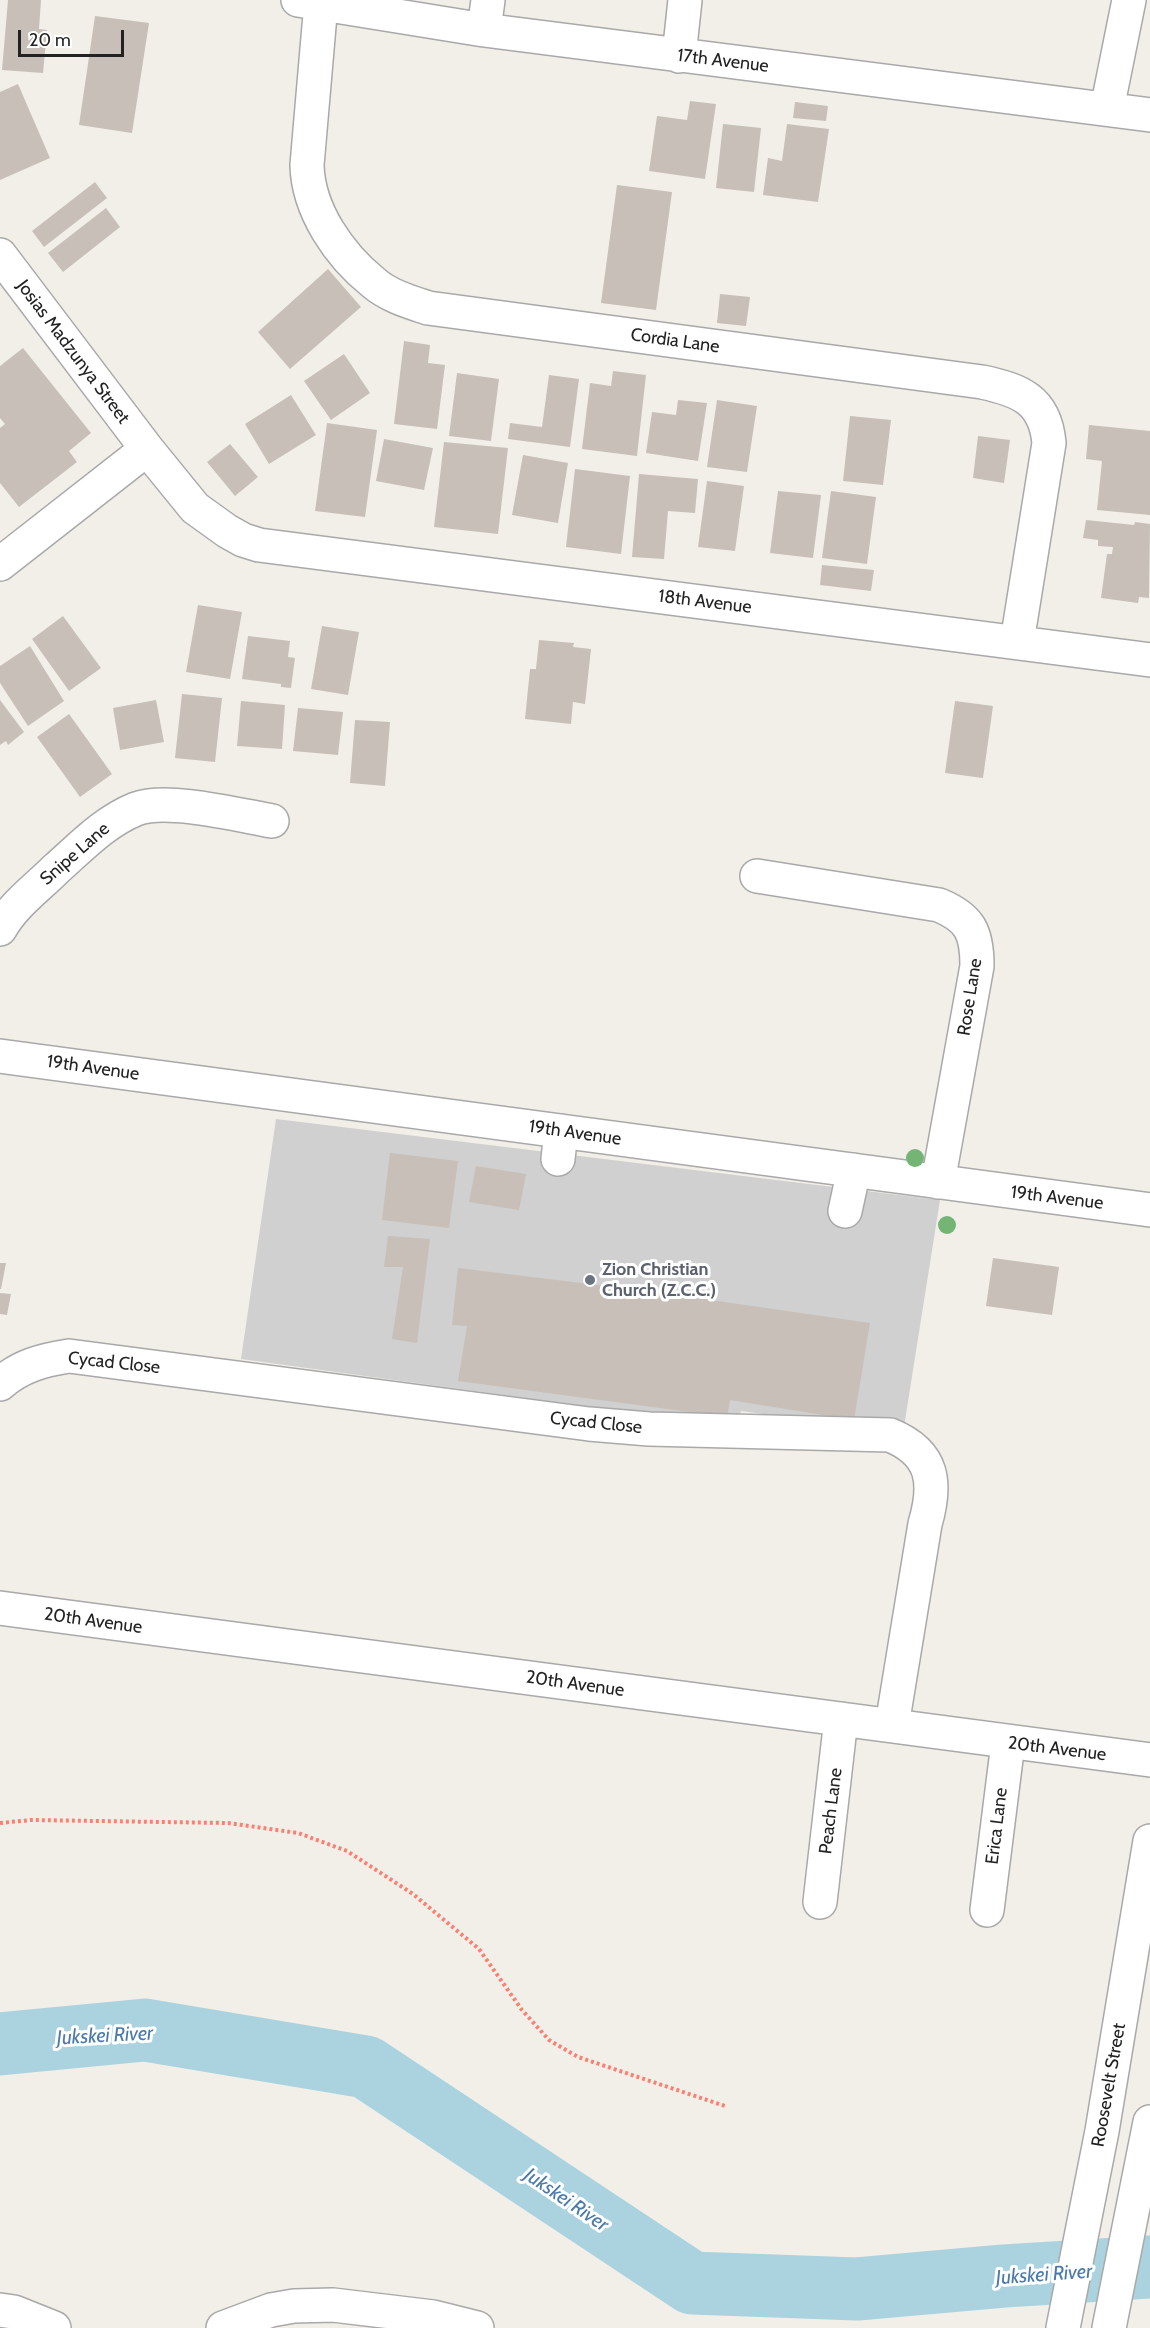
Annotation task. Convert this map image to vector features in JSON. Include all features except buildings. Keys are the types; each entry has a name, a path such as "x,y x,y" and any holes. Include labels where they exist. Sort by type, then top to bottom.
{"street":[{"path":"679,56 685,0"},
{"path":"1107,109 1129,0"},
{"name":"17th Avenue","path":"309,1 486,15 679,56 1150,115"},
{"name":"Cordia Lane","path":"309,1 307,180 324,224 335,242 375,285 399,298 428,308 982,382 1011,388 1031,400 1043,417 1049,443 1017,642"},
{"name":"Josias Madzunya Street","path":"0,255 147,449 195,507 227,531 243,540 259,545"},
{"path":"0,564 147,449"},
{"name":"18th Avenue","path":"259,545 1150,660"},
{"name":"Snipe Lane","path":"0,929 12,911 95,833 113,820 137,809 152,805 173,806 272,821"},
{"name":"Rose Lane","path":"758,876 939,905 953,911 972,928 977,945 977,966 938,1182"},
{"name":"19th Avenue","path":"0,1056 559,1145 854,1170 1150,1210"},
{"path":"845,1210 854,1170"},
{"name":"Cycad Close","path":"0,1384 24,1367 46,1359 69,1356 589,1424 649,1429 890,1435 906,1442 919,1454 928,1468 932,1484 932,1501 925,1524 892,1725"},
{"name":"20th Avenue","path":"0,1608 1150,1760"},
{"name":"Peach Lane","path":"820,1902 841,1719"},
{"name":"Erica Lane","path":"987,1910 1008,1743"},
{"name":"Roosevelt Street","path":"1063,2328 1102,2131 1150,1841"},
{"path":"1109,2328 1148,2134"},
{"path":"223,2328 271,2310 294,2306 333,2305 432,2317 477,2328"},
{"path":"0,2310 14,2312 54,2328"}],"path":[{"path":"0,1824 31,1820 228,1823 298,1833 347,1851 413,1894 479,1949 522,2010 549,2040 578,2057 725,2106"}],"shaded area":[{"name":"Zion Christian Church (Z.C.C.)","path":"276,1119 940,1200 903,1433 741,1411 737,1427 241,1359"}],"waterway":[{"name":"Jukskei River","path":"0,2044 145,2030 366,2067 692,2283 857,2289 1004,2276 1150,2267"}],"place":[{"name":"Zion Christian Church (Z.C.C.)","path":"590,1280"}]}
